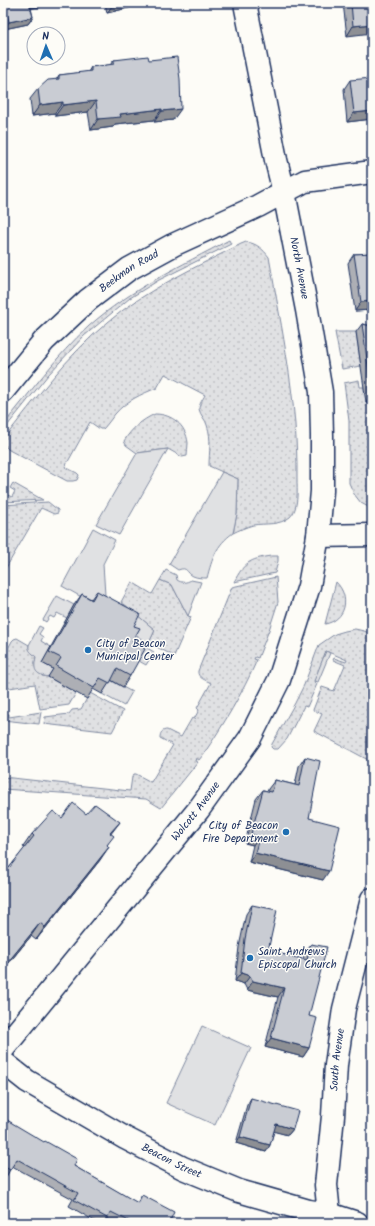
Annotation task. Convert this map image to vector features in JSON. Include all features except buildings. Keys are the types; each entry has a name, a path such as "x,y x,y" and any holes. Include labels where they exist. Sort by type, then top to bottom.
{"main road":[{"name":"North Avenue","path":"245,3 276,160 284,192 321,392 322,491 318,536"},
{"name":"Beekman Road","path":"3,390 44,341 88,300 129,270 172,245 258,206 305,181 372,172"},
{"path":"318,536 372,535"},
{"name":"Wolcott Avenue","path":"3,1049 199,809 250,738 279,680 309,586 318,536"},
{"name":"South Avenue","path":"329,1218 326,1184 336,1065 344,1009 372,900"},
{"name":"Beacon Street","path":"3,1062 27,1081 125,1138 183,1168 238,1191 329,1218 356,1223"}],"shaded area":[{"path":"229,240 231,244 159,280 130,298 84,336 48,375 3,431 3,425 44,374 89,326 139,289"},
{"path":"246,242 259,247 269,257 284,340 292,395 297,451 297,499 295,509 290,517 281,522 253,525 233,533 237,514 238,479 209,466 209,430 199,409 200,403 205,395 165,374 157,388 140,395 124,405 103,429 100,429 90,422 65,467 79,475 77,480 67,481 9,450 4,445 3,440 52,378 93,335 108,322 123,310 155,289 189,270"},
{"path":"335,332 356,332 361,366 342,369"},
{"path":"359,380 360,387 364,387 366,402 372,401 372,509 361,503 354,494 349,483 349,421 344,383"},
{"path":"155,414 172,418 181,426 187,437 187,456 182,457 168,449 137,453 126,445 124,441 134,428"},
{"path":"168,449 119,535 96,524 137,453"},
{"path":"222,472 238,479 237,514 233,533 222,542 211,565 207,578 200,578 191,575 185,569 178,570 169,564"},
{"path":"13,483 43,500 3,502 3,493 12,497 15,491 10,488"},
{"path":"48,502 58,510 58,513 54,514 41,508 3,573 3,505"},
{"path":"93,528 115,540 103,564 105,595 99,607 62,586"},
{"path":"278,556 275,573 234,582 241,570 248,563 257,559"},
{"path":"166,570 176,575 177,580 181,582 191,580 201,582 188,616 172,585 160,580"},
{"path":"276,577 278,602 258,658 255,657 254,659 257,660 245,685 203,755 199,760 196,758 195,761 198,762 161,808 146,799 3,789 3,777 130,791 132,777 134,774 151,782 173,745 160,738 161,733 167,730 181,737 192,718 194,719 199,710 197,708 211,683 200,677 198,671 232,587"},
{"path":"160,580 172,585 188,616 191,617 174,656 149,643 155,630 121,602 132,582 152,594"},
{"path":"336,582 344,594 344,607 338,618 325,624"},
{"path":"57,596 74,605 67,618 57,613 54,618 50,616 46,622 43,620"},
{"path":"124,604 155,630 149,643 129,632 121,610"},
{"path":"39,626 43,628 39,634 43,637 41,641 51,647 42,663 53,669 48,677 36,671 36,657 29,649 29,645"},
{"path":"355,629 372,634 372,762 314,731 322,714 313,710 322,687 334,691 345,665 333,660 334,658 346,662 347,660 326,651 314,683 317,684 307,707 304,706 287,739 278,749 273,749 271,747 272,744 304,685 319,645 335,634"},
{"path":"17,638 29,645 29,648 36,657 35,663 42,676 48,677 76,693 69,705 40,709 35,684 3,689 3,658 12,641"},
{"path":"132,639 154,652 146,665 125,653"},
{"path":"326,651 330,653 318,682 314,681"},
{"path":"110,680 132,692 124,706 102,694"},
{"path":"90,693 123,711 112,732 44,724 45,717 69,714 72,710 81,709"},
{"path":"41,712 39,724 3,720 3,715 9,714 9,717"},
{"path":"202,1026 251,1048 215,1125 166,1103"}],"place":[{"name":"City of Beacon Municipal Center","path":"88,650"},
{"name":"City of Beacon Fire Department","path":"286,832"},
{"name":"Saint Andrews Episcopal Church","path":"250,958"}]}
